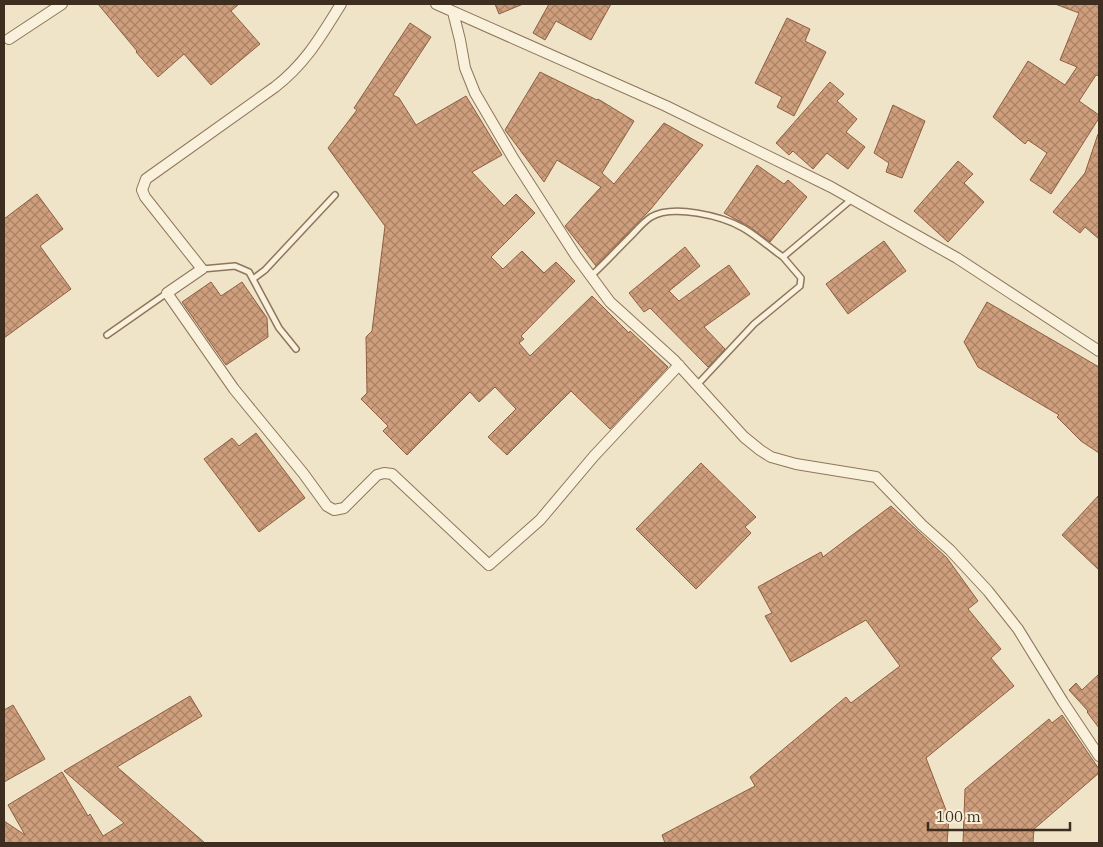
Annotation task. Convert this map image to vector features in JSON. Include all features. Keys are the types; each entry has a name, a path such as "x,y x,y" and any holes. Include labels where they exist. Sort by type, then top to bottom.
{"street":[{"path":"9,39 62,4"},
{"path":"341,4 314,48 294,72 146,179 142,190 145,197 202,269 167,293 234,389 303,473 327,506 334,510 344,508 377,475 384,473 392,474 489,565 540,520 594,456 679,365"},
{"path":"436,4 666,106 852,199 957,258 1099,351"},
{"path":"453,12 465,68 475,93 513,158 576,256 610,302 679,365 744,437 772,457 796,464 876,477 922,525 950,550 988,591 1018,629 1099,756"}],"lane":[{"path":"253,279 265,270 335,195"},
{"path":"783,257 852,199"},
{"path":"591,277 646,221 665,212 673,211 706,215 728,221 745,229 783,257 800,278 800,286 754,324 698,385"},
{"path":"202,269 235,266 249,272 280,328 296,350"},
{"path":"107,334 167,293"}],"building":[{"path":"98,4 239,4 231,11 260,44 211,85 184,54 158,77"},
{"path":"495,4 523,4 499,14"},
{"path":"549,4 611,4 591,40 556,21 545,40 533,33"},
{"path":"1055,4 1099,4 1099,76 1096,75 1079,101 1099,115 1099,118 1051,194 1030,180 1047,153 1028,140 1025,144 993,117 1028,61 1065,85 1077,67 1060,60 1079,13"},
{"path":"787,18 810,29 805,41 826,52 794,116 777,107 782,97 755,83"},
{"path":"410,23 431,37 393,95 399,98 416,125 466,96 502,155 472,172 504,206 516,194 535,213 491,257 503,269 522,251 544,273 556,262 575,281 521,336 524,339 519,343 530,356 592,296 629,333 630,331 668,367 610,429 571,391 507,455 488,437 516,409 495,387 479,402 470,392 407,455 383,431 388,426 361,399 367,393 366,337 372,331 385,226 328,148 357,110 354,108"},
{"path":"540,72 598,99 634,121 602,173 614,184 664,123 703,145 650,210 596,266 565,226 601,187 557,160 544,182 505,130"},
{"path":"830,82 844,94 837,101 857,119 846,132 865,147 848,169 827,153 813,169 793,151 789,155 776,143"},
{"path":"893,105 925,121 902,178 886,172 889,163 874,153"},
{"path":"1098,134 1099,239 1085,227 1080,233 1053,212 1085,173"},
{"path":"958,161 973,174 964,183 984,202 948,242 914,211"},
{"path":"757,165 784,184 788,180 807,197 770,242 750,227 724,213"},
{"path":"37,194 63,229 40,246 71,289 4,338 4,219"},
{"path":"884,241 906,271 848,314 826,284"},
{"path":"685,247 700,266 669,291 679,301 729,265 750,294 704,327 725,349 708,367 650,308 644,312 629,293"},
{"path":"211,282 221,296 242,282 267,318 268,337 226,365 182,302"},
{"path":"987,302 1099,367 1099,453 1081,441 1057,417 1059,415 978,367 964,342"},
{"path":"256,433 305,498 259,532 204,459 232,438 239,446"},
{"path":"701,463 756,517 745,527 751,533 696,589 636,529"},
{"path":"1099,495 1099,570 1062,535"},
{"path":"891,506 947,558 978,601 968,609 1001,649 991,658 1014,686 926,758 949,818 947,843 665,843 662,835 755,786 750,777 846,697 851,703 900,666 866,620 791,662 765,616 772,613 758,587 821,552 823,557"},
{"path":"1099,674 1099,728 1088,711 1069,690 1076,683 1082,690"},
{"path":"190,696 202,716 117,767 205,843 4,843 4,821 25,835 8,805 62,772 88,816 90,814 103,836 124,823 64,771"},
{"path":"13,705 45,759 4,782 4,710"},
{"path":"1062,715 1099,769 1099,773 1034,829 1033,843 963,843 965,789 1049,719 1052,723"}]}
